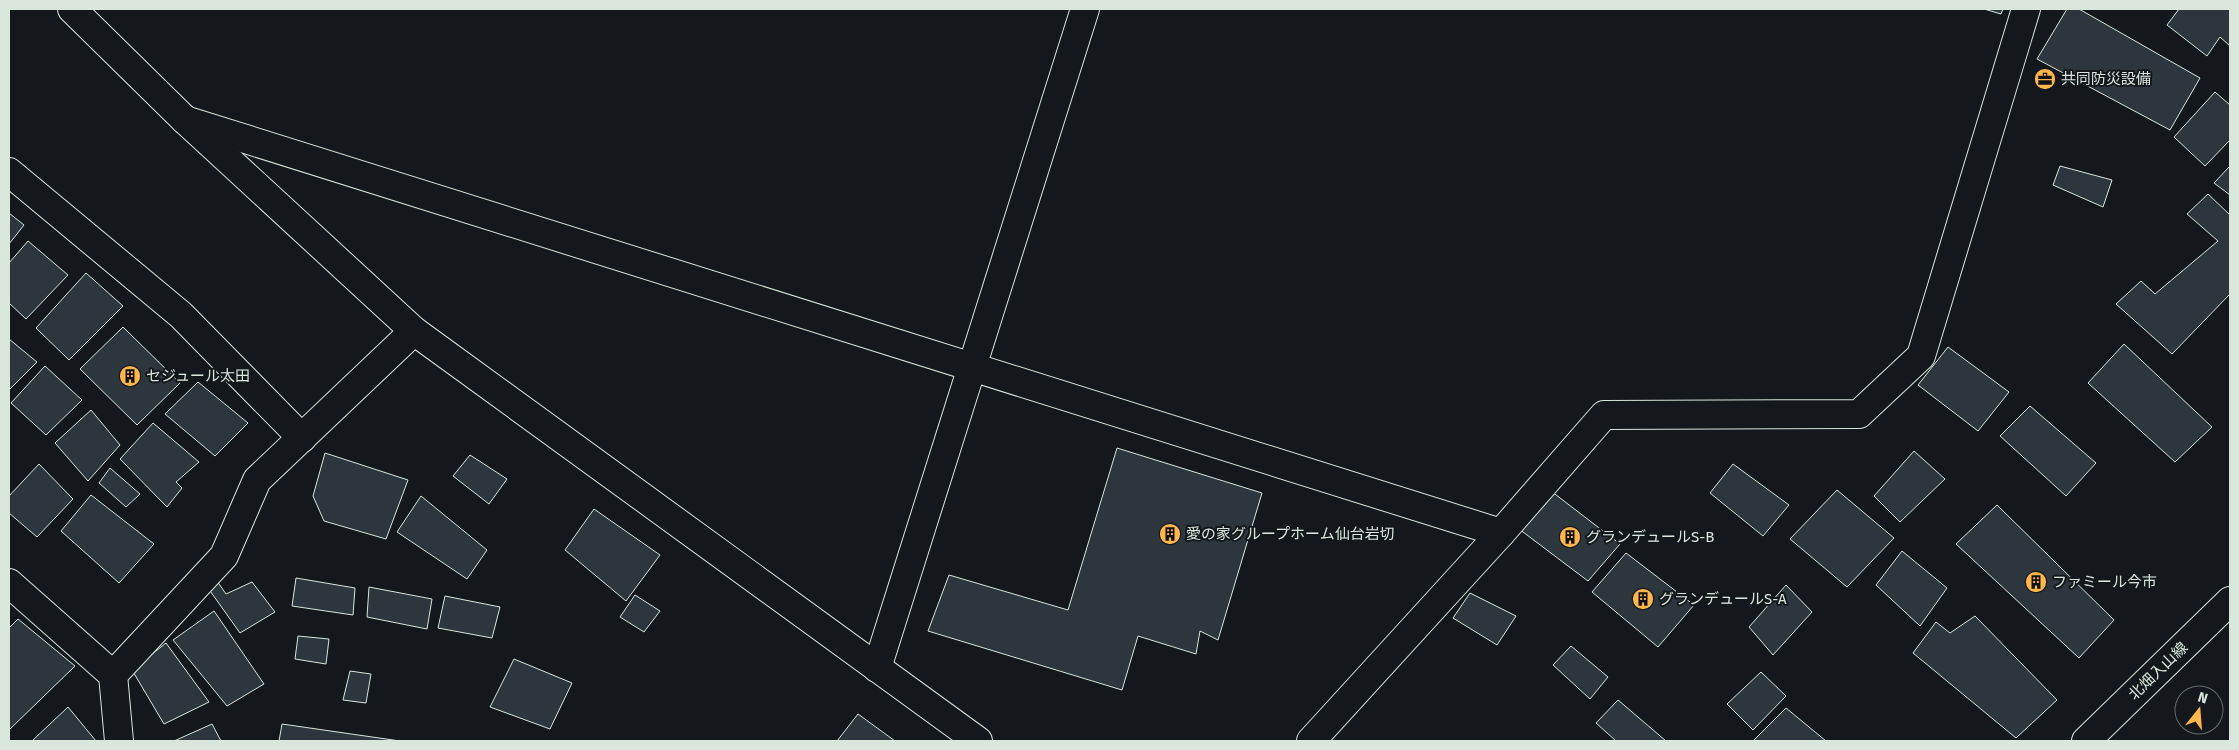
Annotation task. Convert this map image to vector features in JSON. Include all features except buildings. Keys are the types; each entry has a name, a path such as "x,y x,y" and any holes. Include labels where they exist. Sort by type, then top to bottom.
{"street":[{"path":"72,9 185,120 414,331 978,741"},
{"path":"877,668 1085,9"},
{"path":"1311,741 1500,533 1604,415 1859,414 1921,356 2026,9"},
{"path":"185,120 1500,533"},
{"path":"9,172 181,315 302,438"},
{"path":"113,675 224,556 257,480 414,331"},
{"path":"9,583 113,675 119,741"},
{"name":"北畑入山線","path":"2086,741 2230,601"}],"place":[{"name":"共同防災設備","path":"2045,79"},
{"name":"セジュール太田","path":"130,376"},
{"name":"愛の家グループホーム仙台岩切","path":"1170,534"},
{"name":"グランデュールS-B","path":"1570,537"},
{"name":"ファミール今市","path":"2036,582"},
{"name":"グランデュールS-A","path":"1643,599"}]}
